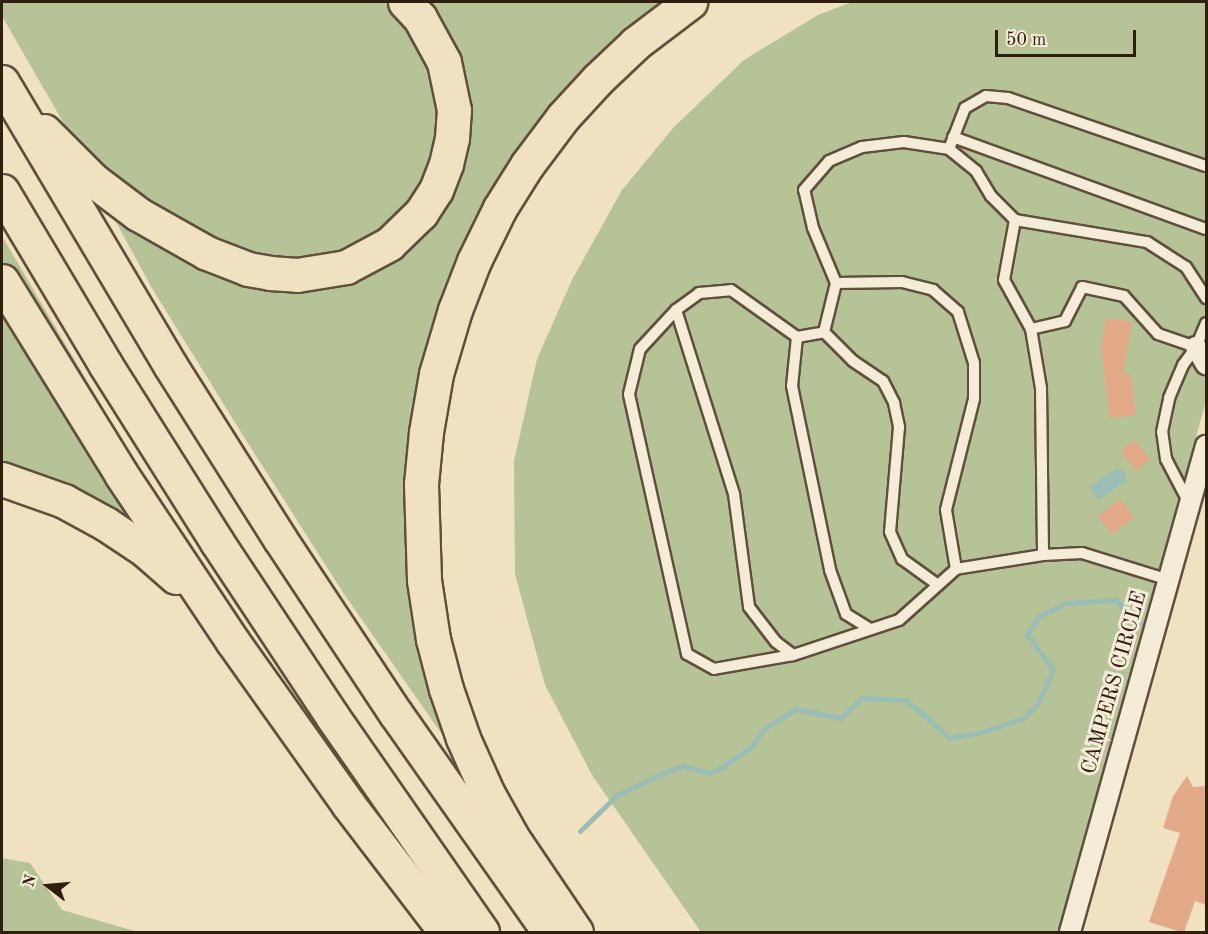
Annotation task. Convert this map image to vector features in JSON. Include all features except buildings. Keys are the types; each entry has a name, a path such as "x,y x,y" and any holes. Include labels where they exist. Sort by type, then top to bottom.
{"highway":[{"path":"2,80 48,136 93,180 171,235 207,253 248,269 297,275 325,272 366,258 406,229 436,190 446,164 452,138 454,110 450,83 435,41 405,2"},
{"path":"576,933 512,837 487,792 463,738 446,689 433,639 424,580 421,517 426,432 436,374 455,310 474,261 527,165 563,117 598,79 636,43 690,2"},
{"path":"2,80 170,365 280,539 396,714 549,933"},
{"path":"2,191 105,364 217,542 344,735 482,933"},
{"path":"2,281 121,474 232,642 348,804 446,933"},
{"path":"2,479 64,501 106,524 145,550 177,577 232,642"}],"street":[{"path":"1196,347 1206,364"},
{"name":"CAMPERS CIRCLE","path":"1070,933 1206,446"}],"lane":[{"path":"949,149 964,108 986,96 1008,98 1206,166"},
{"path":"953,137 1206,229"},
{"path":"825,332 836,283 813,228 804,190 829,161 862,147 904,142 949,149 976,171 991,196 1015,219 1147,243 1186,267 1206,298"},
{"path":"1015,219 1004,280 1031,328 1041,388 1043,555"},
{"path":"836,283 903,282 933,290 958,312 974,363 974,399 946,510 956,569"},
{"path":"1031,328 1065,321 1082,287 1124,296 1158,334 1196,347"},
{"path":"825,332 797,337 731,290 699,293 676,310 640,349 629,394 687,654 714,669 793,655 899,620 956,569 1043,555 1082,553 1169,580"},
{"path":"676,310 734,494 749,607 776,642 793,655"},
{"path":"1190,505 1167,459 1162,432 1169,398 1183,365 1196,347 1206,323"},
{"path":"825,332 853,362 883,381 894,403 898,427 890,532 903,559 938,585"},
{"path":"797,337 792,386 830,570 846,614 870,629"}],"green space":[{"path":"2,2 386,2 401,17 432,72 438,106 436,143 425,175 403,210 376,235 336,258 292,262 241,255 168,220 91,159 63,122 2,16"},
{"path":"417,2 675,2 533,141 418,432 455,753 344,594 244,437 153,290 109,209 192,261 357,272 456,154"},
{"path":"852,2 1206,2 1206,401 1058,932 701,932 592,775 545,685 515,574 514,461 537,359 572,280 622,190 674,127 744,60 818,15"},
{"path":"2,236 132,458 244,634 72,377 2,261"},
{"path":"2,304 159,555 2,475"},
{"path":"2,858 30,863 62,910 138,932 2,932"}],"water":[{"path":"1117,468 1119,471 1122,469 1127,476 1124,478 1126,481 1098,500 1090,487"}],"waterway":[{"path":"580,831 617,795 666,772 683,766 710,773 724,766 751,747 763,730 795,709 841,718 862,698 906,700 950,738 982,732 1024,718 1039,702 1053,669 1027,635 1038,617 1067,603 1115,600 1143,624"}]}
